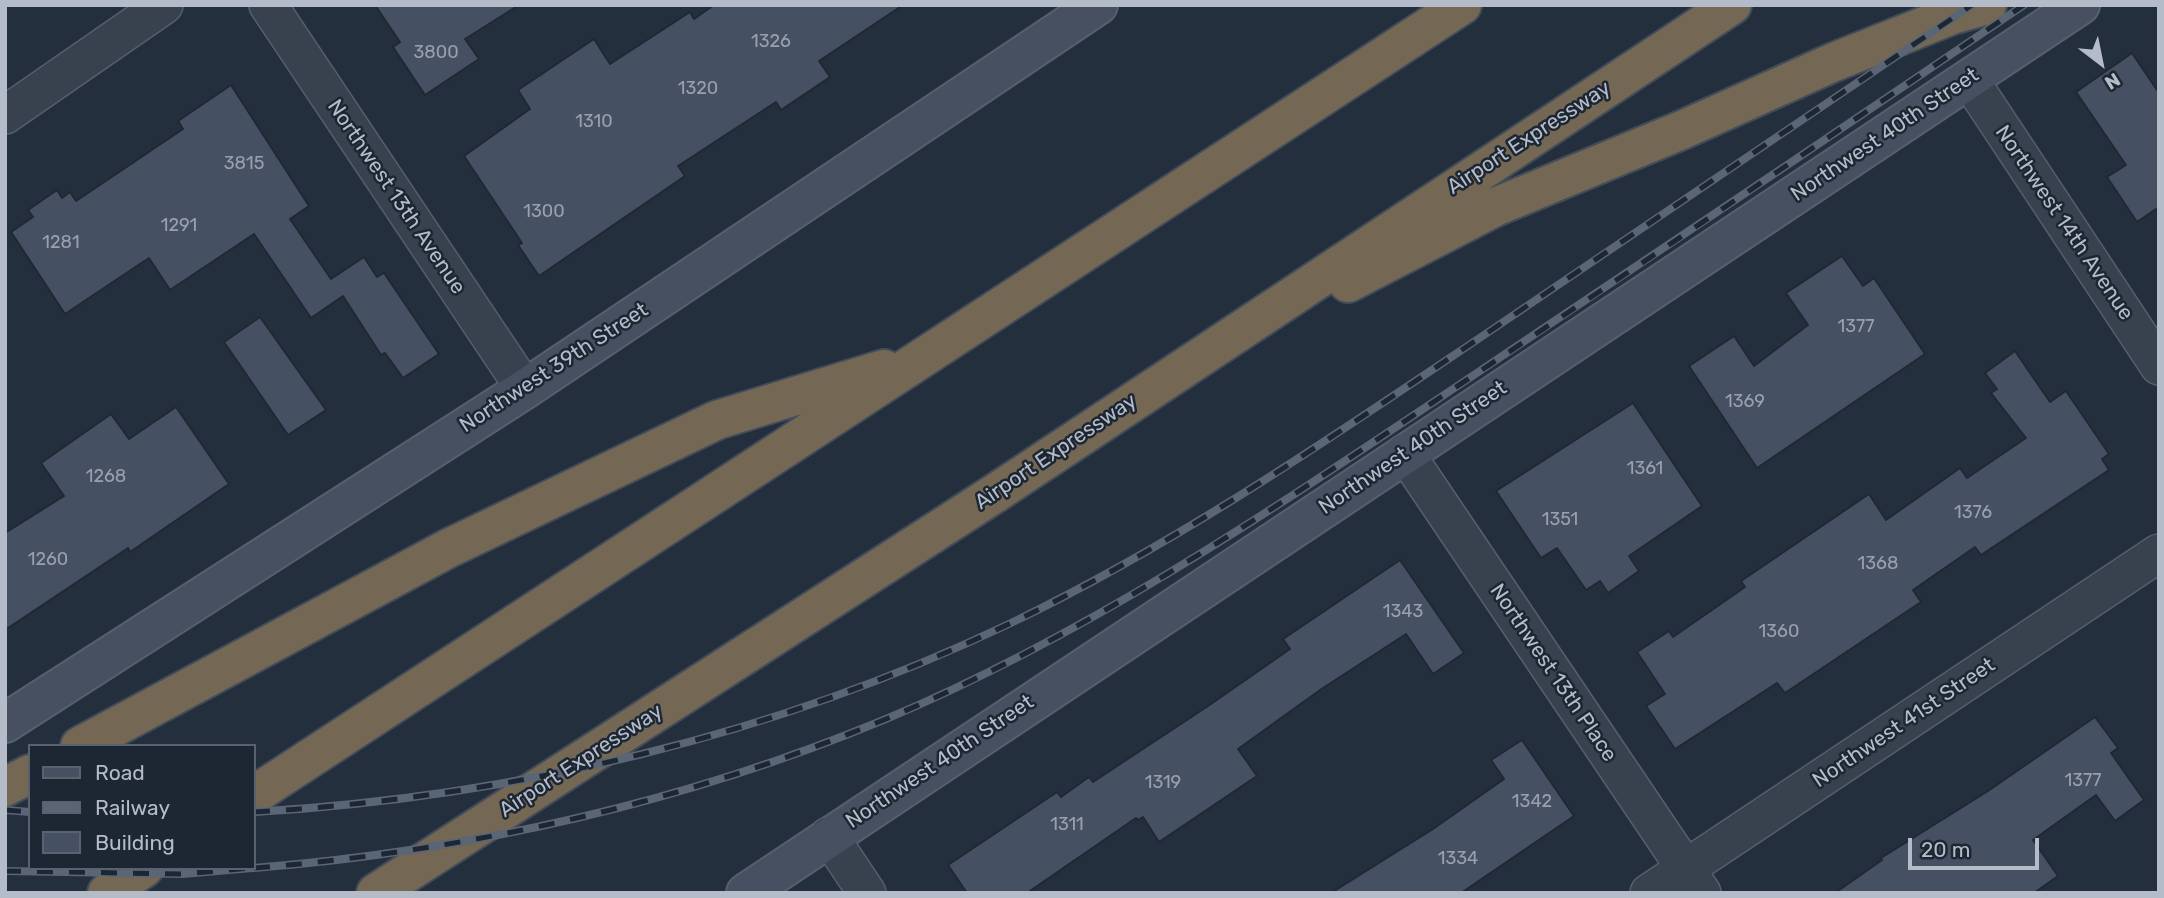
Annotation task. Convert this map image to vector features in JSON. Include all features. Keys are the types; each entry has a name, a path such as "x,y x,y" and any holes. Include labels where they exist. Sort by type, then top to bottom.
{"highway":[{"path":"256,794 1462,5"},
{"name":"Airport Expressway","path":"376,893 1184,367 1732,5"},
{"path":"1184,367 1495,208 1682,130 1834,62 1952,15 1987,5"},
{"path":"84,744 449,548 717,420 926,356"},
{"path":"5,787 28,775"},
{"path":"107,893 141,870"}],"main road":[{"name":"Northwest 40th Street","path":"746,893 2080,5"},
{"name":"Northwest 39th Street","path":"5,723 525,388 1095,6"}],"street":[{"path":"5,115 164,5"},
{"name":"Northwest 13th Avenue","path":"268,5 525,388"},
{"name":"Northwest 14th Avenue","path":"1969,79 2159,366"},
{"name":"Northwest 13th Place","path":"1405,453 1693,880"},
{"name":"Northwest 41st Street","path":"1649,893 1693,880 2159,553"},
{"path":"829,836 867,893"}],"building":[{"path":"375,5 519,5 465,39 479,59 425,95 393,47 400,42"},
{"path":"714,5 903,5 819,61 830,77 781,110 776,102 678,166 685,176 539,276 518,245 522,243 464,156 530,109 518,90 594,39 610,64 690,12 694,19"},
{"path":"2132,53 2159,93 2159,213 2156,209 2137,222 2107,177 2126,165 2076,92"},
{"path":"231,85 309,206 290,219 331,279 364,257 377,277 384,273 439,354 403,378 385,353 381,355 343,296 311,318 254,234 170,290 149,258 65,314 11,232 33,217 28,210 57,190 62,198 70,192 76,201 183,129 178,121"},
{"path":"1842,256 1863,286 1874,278 1925,354 1757,468 1689,366 1734,336 1754,366 1808,325 1786,293"},
{"path":"260,317 326,410 288,435 224,342"},
{"path":"2015,351 2050,402 2066,391 2109,454 2102,459 2109,470 1981,555 1975,547 1913,590 1921,602 1785,693 1777,683 1675,749 1646,706 1665,694 1637,652 1669,631 1673,637 1745,587 1741,581 1869,494 1886,520 1960,468 1967,478 2026,438 1991,393 1997,389 1985,373"},
{"path":"1633,403 1702,506 1629,556 1639,571 1608,593 1600,581 1586,590 1557,548 1541,558 1496,491"},
{"path":"176,407 229,484 130,552 128,548 5,630 5,533 64,496 41,463 111,414 129,439"},
{"path":"1400,560 1464,653 1433,674 1406,634 1320,690 1238,749 1257,776 1159,842 1143,817 1138,820 1136,818 1027,893 967,893 948,865 1057,792 1061,797 1089,777 1093,782 1208,706 1290,649 1283,639"},
{"path":"2095,717 2118,748 2111,753 2144,800 2115,821 2096,795 2033,840 2058,876 2034,893 1835,893 1882,860 1881,858 1988,791"},
{"path":"1522,740 1574,816 1461,893 1331,893 1433,829 1504,779 1491,760"}],"railway":[{"path":"256,812 449,792 641,754 736,729 829,698 921,663 1011,623 1135,558 1256,486 1972,5"},
{"path":"256,868 416,849 576,818 655,798 810,749 959,686 1102,612 1239,529 1587,300 2024,5"},
{"path":"5,810 28,812"},
{"path":"5,871 183,874 229,870"}]}
